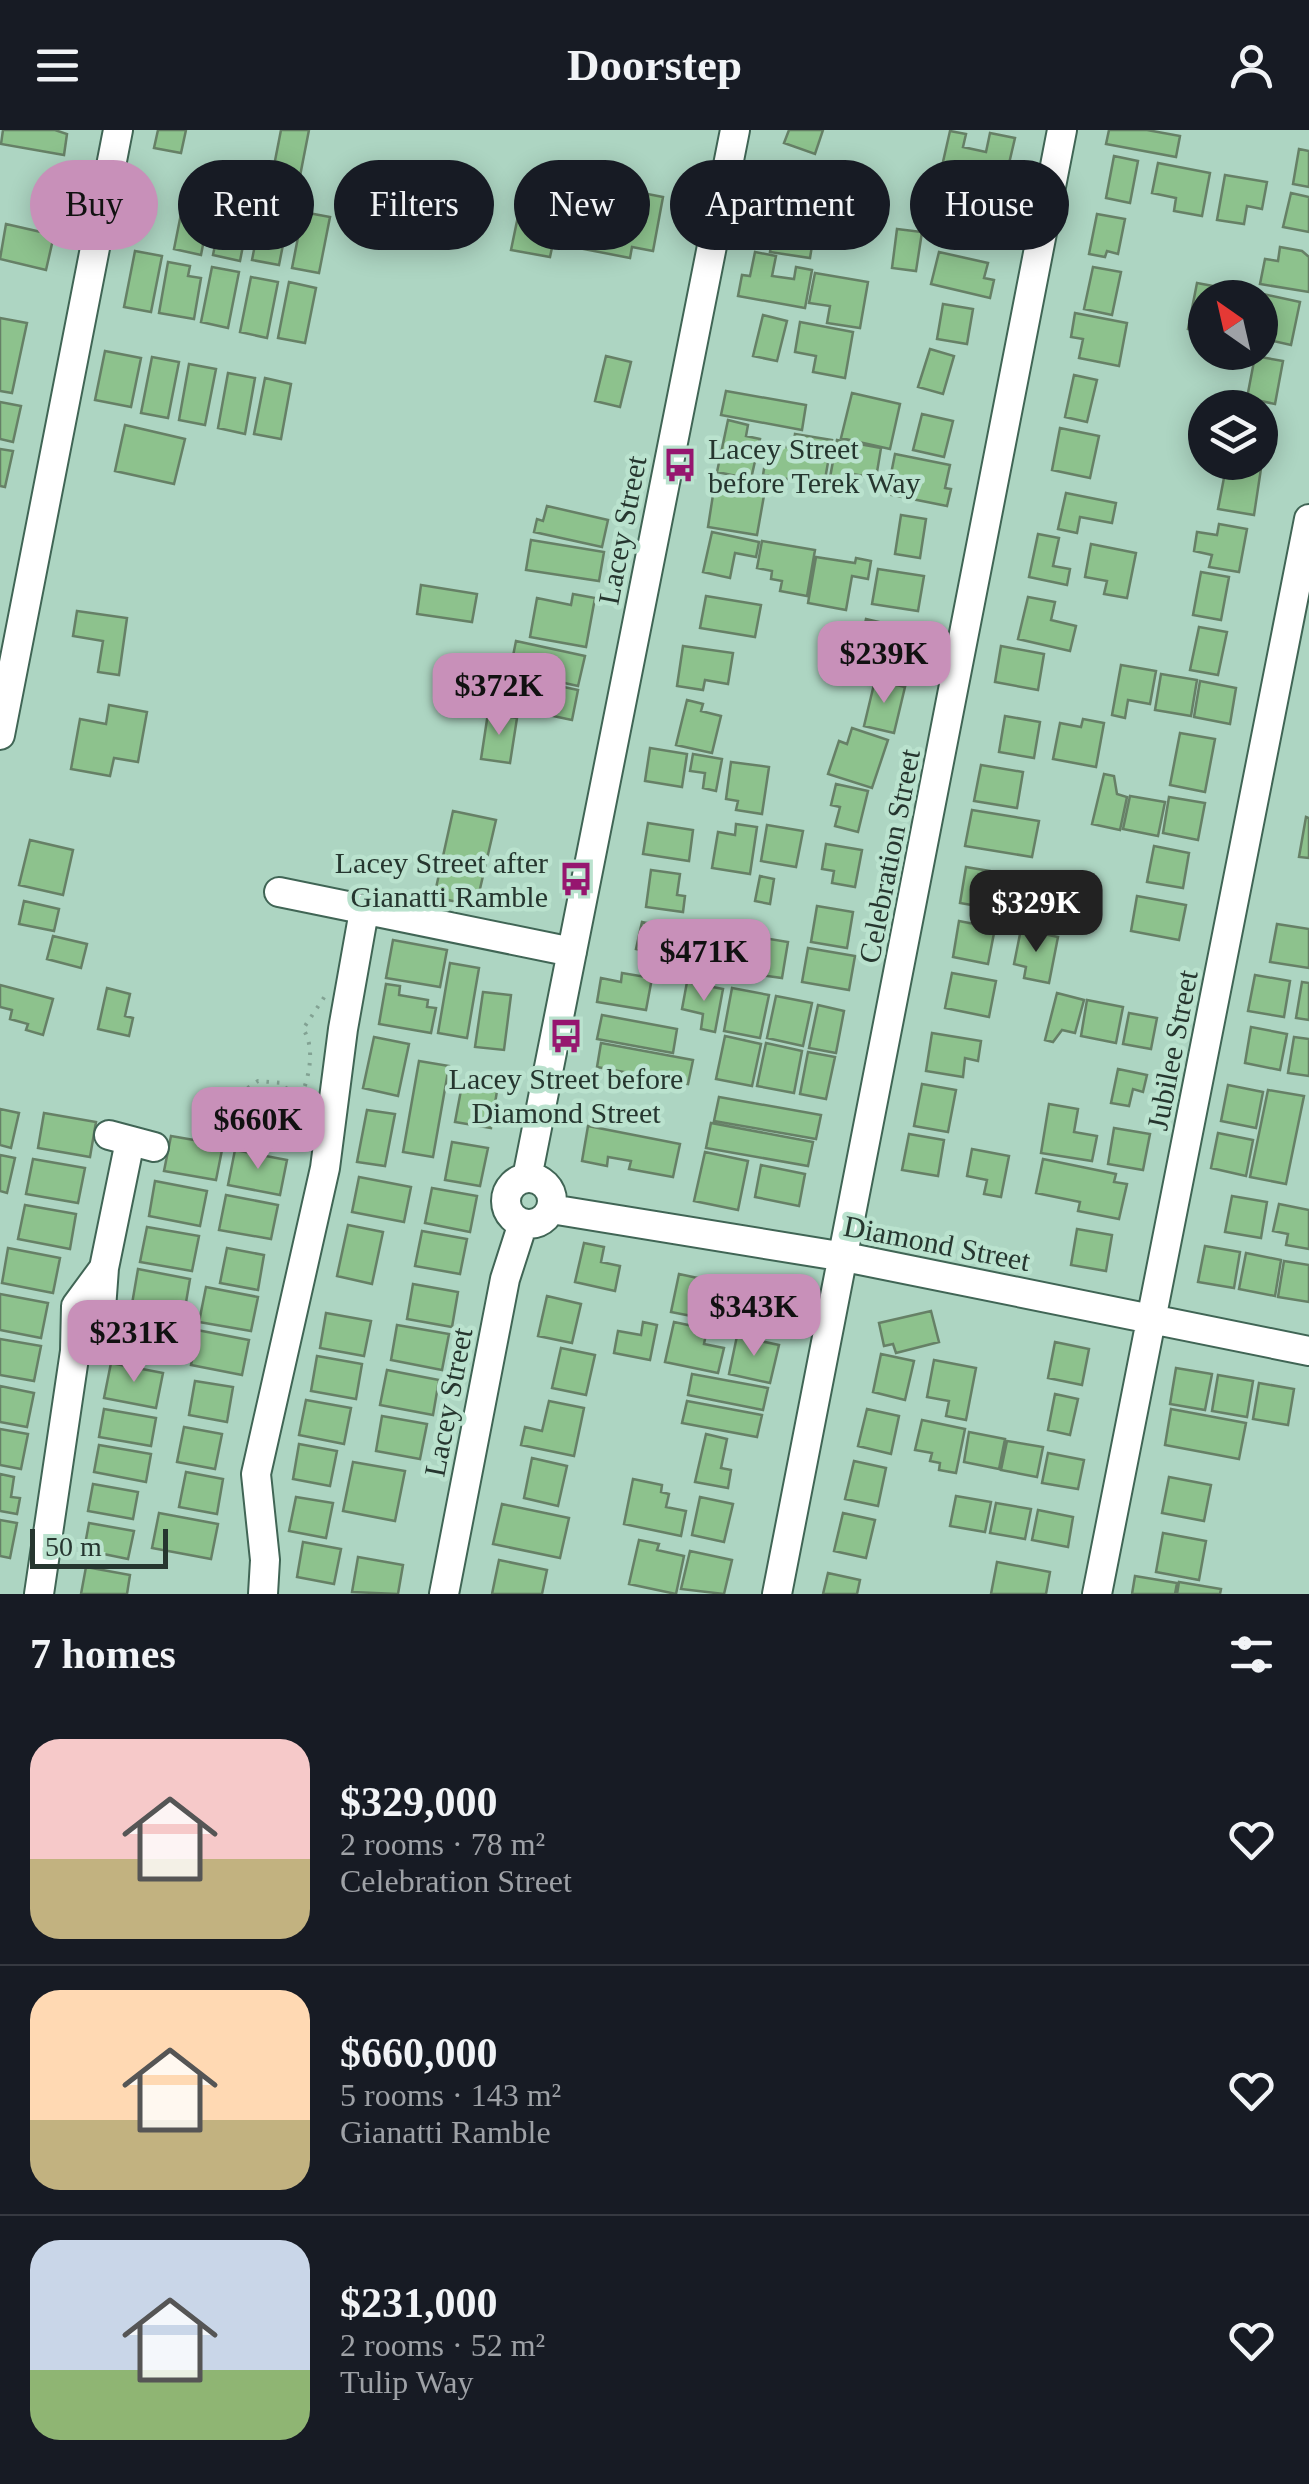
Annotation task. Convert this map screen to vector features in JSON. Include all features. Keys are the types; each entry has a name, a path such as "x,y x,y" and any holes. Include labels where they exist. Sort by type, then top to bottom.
{"street":[{"path":"0,735 4,698 118,130"},
{"name":"Lacey Street","path":"526,1178 734,130"},
{"name":"Celebration Street","path":"777,1594 1062,130"},
{"name":"Jubilee Street","path":"1097,1594 1309,519"},
{"path":"279,892 572,952"},
{"path":"264,1594 265,1560 256,1474 314,1221 314,1139 343,1029 364,911"},
{"path":"39,1594 75,1351 76,1306 104,1268 131,1141"},
{"path":"526,1178 542,1182 550,1192 551,1209 545,1218 533,1224 511,1216 506,1204 507,1193 526,1178"},
{"name":"Diamond Street","path":"551,1209 845,1257 1309,1350"},
{"name":"Lacey Street","path":"444,1594 505,1279 523,1223"}],"path":[{"path":"296,1105 307,1088 309,1038 303,1030 332,988"},
{"path":"239,1094 258,1081 284,1084 296,1105 309,1116"},
{"path":"229,1136 277,1145 314,1139"}],"building":[{"path":"3,130 55,130 67,134 64,155 1,144"},
{"path":"158,130 186,130 181,153 154,148"},
{"path":"281,130 309,130 303,160 275,160"},
{"path":"789,130 823,130 815,154 784,143"},
{"path":"1109,130 1147,130 1180,136 1176,157 1106,144"},
{"path":"950,131 966,134 963,147 986,152 990,133 1015,138 1010,160 943,160"},
{"path":"1299,149 1309,151 1309,187 1293,184"},
{"path":"1114,156 1138,161 1130,203 1106,198"},
{"path":"1158,163 1210,173 1202,216 1174,211 1176,198 1152,193"},
{"path":"1225,175 1267,182 1262,209 1247,206 1244,224 1217,220"},
{"path":"1291,193 1309,197 1309,232 1283,227"},
{"path":"650,194 663,197 653,251 648,250"},
{"path":"314,214 330,217 319,273 292,268 296,250 314,250"},
{"path":"1097,214 1125,219 1118,254 1089,254"},
{"path":"6,224 30,230 30,250 51,250 46,270 0,259"},
{"path":"897,229 910,231 910,250 919,250 916,271 892,268"},
{"path":"514,236 514,250 552,250 550,257 511,250"},
{"path":"1280,247 1302,251 1309,257 1309,292 1278,287 1278,280 1261,280 1265,259 1278,261"},
{"path":"214,250 242,250 240,261 213,255"},
{"path":"254,250 282,250 279,265 252,260"},
{"path":"589,250 631,250 630,258"},
{"path":"770,250 811,250 810,258"},
{"path":"135,251 162,256 151,312 124,307"},
{"path":"755,252 776,256 772,276 794,279 796,267 812,270 805,308 738,296 742,275 750,276"},
{"path":"939,252 988,263 984,278 994,280 990,298 931,284"},
{"path":"168,262 190,266 188,276 201,278 194,319 159,313"},
{"path":"212,267 239,272 228,328 201,322"},
{"path":"1093,267 1121,272 1112,315 1084,309"},
{"path":"815,273 868,282 860,328 827,323 830,306 809,303"},
{"path":"251,277 278,282 267,338 240,332"},
{"path":"289,282 316,288 305,343 278,338"},
{"path":"1278,297 1300,302 1291,345 1278,342"},
{"path":"943,304 973,309 967,344 937,339"},
{"path":"1075,313 1127,323 1119,366 1079,358 1083,339 1071,337"},
{"path":"763,315 787,321 777,361 753,356"},
{"path":"0,318 27,323 12,393 0,391"},
{"path":"800,322 853,332 845,378 813,372 816,356 795,352"},
{"path":"930,349 954,356 943,394 918,387"},
{"path":"105,351 141,358 131,407 95,400"},
{"path":"606,356 631,362 620,407 595,401"},
{"path":"152,357 179,362 168,418 141,413"},
{"path":"1278,360 1283,361 1278,390 1249,390 1252,370 1278,370"},
{"path":"189,364 216,369 205,425 179,420"},
{"path":"228,373 255,378 245,434 218,428"},
{"path":"1074,375 1097,380 1087,422 1065,417"},
{"path":"265,378 291,384 281,439 254,434"},
{"path":"726,391 806,405 802,430 721,415"},
{"path":"852,393 900,404 890,449 841,438"},
{"path":"0,402 21,406 13,442 0,439"},
{"path":"922,414 953,421 944,457 913,450"},
{"path":"728,420 748,425 746,436 760,439 751,479 717,472"},
{"path":"125,425 185,439 174,484 115,471"},
{"path":"1060,428 1099,436 1090,478 1052,470"},
{"path":"795,434 832,440 824,485 763,475 768,444 793,448"},
{"path":"837,440 881,448 876,478 852,474 850,491 828,488"},
{"path":"0,449 13,451 5,487 0,486"},
{"path":"895,454 950,465 945,488 951,489 947,506 887,494"},
{"path":"1224,480 1259,480 1254,515 1218,509"},
{"path":"715,482 765,490 757,535 708,527"},
{"path":"1066,493 1116,503 1112,523 1080,517 1077,533 1058,529"},
{"path":"547,506 608,520 602,547 534,532 537,519 543,521"},
{"path":"901,515 926,519 920,558 895,554"},
{"path":"1219,524 1247,529 1239,572 1209,567 1212,555 1194,551 1197,532 1217,535"},
{"path":"712,532 759,542 756,557 735,553 730,578 703,572"},
{"path":"1038,534 1059,538 1053,566 1070,569 1067,585 1029,577"},
{"path":"531,540 604,552 599,581 526,570"},
{"path":"762,541 815,550 807,596 780,591 782,581 771,579 772,571 757,568"},
{"path":"1091,544 1136,553 1127,598 1104,594 1107,581 1085,577"},
{"path":"816,557 855,563 856,558 871,561 868,579 852,576 846,610 808,603"},
{"path":"878,569 924,576 918,611 872,604"},
{"path":"1201,572 1229,577 1221,620 1193,615"},
{"path":"421,585 477,594 472,622 417,614"},
{"path":"573,594 595,598 586,647 530,637 537,598 571,605"},
{"path":"706,596 761,605 755,637 700,628"},
{"path":"1028,597 1055,602 1051,620 1076,626 1070,651 1018,639"},
{"path":"77,611 127,618 119,675 98,672 103,641 73,636"},
{"path":"866,619 913,630 903,674 856,663"},
{"path":"1199,627 1227,632 1218,675 1190,670"},
{"path":"516,641 585,656 578,686 510,671"},
{"path":"683,646 733,653 728,684 705,680 703,690 677,686"},
{"path":"1001,646 1044,654 1038,690 995,682"},
{"path":"1121,665 1156,671 1150,704 1128,700 1125,718 1112,715"},
{"path":"1161,674 1197,680 1191,716 1155,710"},
{"path":"507,675 578,690 572,720 501,705"},
{"path":"875,680 905,687 894,733 864,726"},
{"path":"1200,681 1236,688 1230,724 1194,717"},
{"path":"687,700 703,704 701,711 721,716 712,753 676,745"},
{"path":"109,705 147,712 138,762 114,758 110,776 71,769 80,719 106,724"},
{"path":"488,713 517,718 510,763 481,759"},
{"path":"1005,716 1040,722 1034,758 999,752"},
{"path":"1083,719 1104,723 1096,767 1053,759 1060,723 1081,727"},
{"path":"852,728 888,740 872,788 828,774 839,741 847,744"},
{"path":"1180,733 1215,739 1205,792 1170,785"},
{"path":"650,748 687,754 682,787 645,781"},
{"path":"693,754 722,759 716,791 703,788 705,773 690,771"},
{"path":"731,762 769,767 762,814 736,810 738,801 726,799"},
{"path":"981,765 1023,772 1017,808 974,801"},
{"path":"1104,774 1114,776 1117,794 1127,797 1120,830 1092,824"},
{"path":"836,784 868,791 858,832 835,826 840,807 831,805"},
{"path":"1130,796 1165,802 1158,836 1123,829"},
{"path":"1169,797 1205,803 1198,840 1163,833"},
{"path":"972,810 1039,821 1032,857 965,846"},
{"path":"453,811 496,820 476,906 434,897"},
{"path":"1306,817 1309,818 1309,858 1299,857"},
{"path":"648,823 693,830 689,861 643,854"},
{"path":"736,824 757,827 750,874 712,868 718,832 735,835"},
{"path":"767,825 803,831 796,867 761,861"},
{"path":"30,840 73,850 63,895 19,885"},
{"path":"826,844 862,850 855,887 832,883 834,871 822,869"},
{"path":"1154,846 1189,853 1183,888 1147,882"},
{"path":"966,867 1002,873 995,909 960,903"},
{"path":"651,870 680,874 677,895 685,896 683,912 646,907"},
{"path":"760,876 774,879 770,904 755,901"},
{"path":"1137,896 1186,905 1179,940 1131,931"},
{"path":"24,901 59,909 54,931 19,924"},
{"path":"817,906 853,912 847,948 811,942"},
{"path":"959,921 995,928 988,964 953,957"},
{"path":"642,922 699,934 693,961 636,949"},
{"path":"1277,924 1309,929 1309,968 1270,962"},
{"path":"1021,929 1058,937 1049,983 1024,978 1026,967 1014,964"},
{"path":"745,935 788,942 782,978 739,972"},
{"path":"53,936 87,944 81,968 47,959"},
{"path":"393,940 447,950 440,987 386,978"},
{"path":"808,948 855,956 849,990 802,982"},
{"path":"450,963 479,968 467,1038 438,1033"},
{"path":"622,973 652,978 646,1010 597,1002 601,978 621,982"},
{"path":"952,973 996,981 989,1017 945,1008"},
{"path":"1255,975 1290,981 1284,1017 1248,1011"},
{"path":"687,982 723,989 715,1032 701,1029 703,1014 682,1009"},
{"path":"1302,982 1309,983 1309,1020 1296,1018"},
{"path":"386,984 400,986 399,995 428,1000 427,1007 436,1008 431,1033 379,1024"},
{"path":"0,985 53,999 43,1035 26,1030 28,1024 10,1019 12,1010 0,1007"},
{"path":"107,988 130,994 125,1016 133,1018 129,1036 98,1029"},
{"path":"732,988 769,995 760,1038 724,1031"},
{"path":"483,992 511,995 504,1050 475,1047"},
{"path":"1057,993 1084,1000 1075,1033 1062,1030 1053,1042 1045,1040"},
{"path":"776,996 812,1003 803,1046 767,1038"},
{"path":"1087,1000 1123,1007 1116,1043 1081,1036"},
{"path":"818,1005 844,1011 836,1053 809,1048"},
{"path":"1129,1013 1157,1018 1151,1049 1123,1044"},
{"path":"602,1015 677,1029 673,1053 597,1039"},
{"path":"1251,1027 1287,1034 1280,1070 1245,1063"},
{"path":"932,1033 981,1041 978,1061 965,1058 963,1077 926,1071"},
{"path":"725,1036 761,1044 752,1086 716,1079"},
{"path":"374,1037 409,1044 398,1096 363,1088"},
{"path":"1294,1037 1309,1039 1309,1076 1288,1073"},
{"path":"601,1043 693,1060 688,1084 597,1067"},
{"path":"766,1043 802,1051 794,1093 757,1086"},
{"path":"808,1052 835,1057 826,1099 800,1094"},
{"path":"419,1061 449,1066 433,1157 403,1152"},
{"path":"1118,1069 1147,1075 1143,1092 1133,1089 1129,1106 1111,1103"},
{"path":"922,1084 956,1090 948,1132 914,1126"},
{"path":"462,1085 497,1091 491,1128 455,1122"},
{"path":"1228,1085 1263,1092 1256,1128 1221,1121"},
{"path":"1268,1090 1304,1096 1286,1184 1250,1177"},
{"path":"719,1097 821,1115 816,1139 714,1121"},
{"path":"1049,1104 1078,1109 1074,1132 1097,1136 1092,1161 1041,1153"},
{"path":"0,1109 19,1113 11,1148 0,1145"},
{"path":"367,1110 395,1114 385,1166 357,1162"},
{"path":"44,1113 96,1122 90,1157 38,1148"},
{"path":"711,1123 813,1142 808,1166 706,1148"},
{"path":"588,1126 680,1144 673,1177 629,1169 631,1161 608,1157 607,1166 582,1161"},
{"path":"1114,1128 1150,1134 1143,1170 1108,1164"},
{"path":"1218,1133 1253,1140 1246,1176 1211,1168"},
{"path":"909,1134 944,1140 938,1176 902,1170"},
{"path":"171,1136 223,1145 216,1180 164,1171"},
{"path":"452,1142 488,1148 480,1186 445,1180"},
{"path":"972,1149 1009,1156 1001,1197 984,1194 987,1180 967,1176"},
{"path":"235,1150 287,1160 280,1195 228,1185"},
{"path":"705,1152 748,1161 738,1210 694,1201"},
{"path":"0,1155 15,1158 7,1193 0,1191"},
{"path":"33,1159 85,1168 78,1203 26,1194"},
{"path":"1043,1159 1116,1174 1114,1182 1127,1184 1119,1219 1078,1211 1080,1202 1036,1193"},
{"path":"761,1165 805,1174 799,1206 755,1197"},
{"path":"359,1177 411,1187 404,1222 352,1212"},
{"path":"155,1181 207,1191 200,1226 149,1216"},
{"path":"432,1188 477,1196 470,1232 425,1223"},
{"path":"226,1195 278,1205 271,1239 219,1230"},
{"path":"1232,1196 1267,1202 1261,1238 1225,1232"},
{"path":"1279,1204 1309,1210 1309,1249 1286,1245 1288,1234 1273,1231"},
{"path":"25,1205 76,1214 70,1249 18,1239"},
{"path":"348,1225 383,1232 372,1284 337,1276"},
{"path":"147,1227 199,1236 192,1271 140,1262"},
{"path":"1077,1229 1112,1235 1106,1271 1071,1265"},
{"path":"422,1231 467,1239 460,1274 415,1266"},
{"path":"584,1243 604,1247 601,1262 620,1266 615,1291 575,1282"},
{"path":"1205,1246 1240,1252 1234,1288 1198,1282"},
{"path":"8,1248 60,1258 53,1293 2,1283"},
{"path":"227,1248 264,1255 258,1290 220,1283"},
{"path":"1246,1253 1281,1260 1275,1296 1239,1289"},
{"path":"1284,1261 1309,1265 1309,1302 1278,1297"},
{"path":"138,1269 190,1279 184,1314 132,1304"},
{"path":"679,1274 721,1283 712,1320 671,1312"},
{"path":"742,1283 784,1292 776,1330 734,1322"},
{"path":"413,1284 458,1292 452,1327 407,1319"},
{"path":"206,1287 258,1297 251,1331 199,1322"},
{"path":"0,1294 48,1303 41,1338 0,1330"},
{"path":"547,1296 581,1304 572,1343 538,1336"},
{"path":"931,1311 939,1342 896,1353 893,1344 884,1346 879,1323"},
{"path":"326,1313 371,1321 364,1356 320,1348"},
{"path":"128,1317 180,1326 173,1361 121,1352"},
{"path":"643,1322 657,1325 650,1360 614,1353 618,1331 641,1335"},
{"path":"674,1322 707,1329 704,1344 724,1348 718,1373 665,1362"},
{"path":"397,1325 449,1334 442,1370 391,1360"},
{"path":"197,1330 249,1340 242,1375 191,1365"},
{"path":"737,1336 779,1345 770,1383 729,1374"},
{"path":"0,1339 41,1346 34,1381 0,1375"},
{"path":"1055,1342 1089,1349 1082,1385 1048,1378"},
{"path":"561,1348 595,1355 586,1395 552,1388"},
{"path":"881,1354 914,1361 905,1400 873,1392"},
{"path":"317,1356 362,1364 356,1399 311,1391"},
{"path":"934,1360 976,1368 966,1420 946,1416 949,1401 927,1397"},
{"path":"111,1363 163,1373 156,1408 104,1398"},
{"path":"1176,1368 1212,1374 1205,1410 1170,1404"},
{"path":"387,1370 439,1380 433,1415 380,1405"},
{"path":"692,1374 768,1388 763,1410 688,1395"},
{"path":"1218,1375 1253,1381 1247,1417 1212,1411"},
{"path":"195,1381 233,1387 227,1422 189,1415"},
{"path":"1259,1383 1294,1389 1288,1425 1253,1419"},
{"path":"0,1386 34,1393 27,1427 0,1422"},
{"path":"1055,1394 1078,1399 1070,1435 1048,1430"},
{"path":"306,1400 351,1408 344,1444 299,1435"},
{"path":"549,1401 584,1408 574,1456 521,1445 525,1427 542,1431"},
{"path":"687,1401 762,1415 757,1437 682,1423"},
{"path":"104,1409 156,1418 151,1446 99,1437"},
{"path":"867,1409 899,1416 891,1454 858,1446"},
{"path":"1171,1409 1246,1423 1239,1459 1165,1445"},
{"path":"382,1416 427,1424 420,1459 376,1451"},
{"path":"922,1420 965,1429 956,1473 939,1470 940,1463 930,1461 932,1453 915,1450"},
{"path":"184,1427 222,1434 215,1469 177,1462"},
{"path":"0,1429 28,1434 21,1469 0,1465"},
{"path":"969,1432 1005,1439 999,1469 964,1462"},
{"path":"706,1434 727,1439 721,1468 731,1470 728,1488 695,1482"},
{"path":"1007,1441 1043,1447 1037,1477 1001,1470"},
{"path":"299,1444 337,1451 330,1486 293,1479"},
{"path":"99,1445 151,1454 146,1482 94,1472"},
{"path":"1048,1453 1084,1460 1078,1489 1042,1483"},
{"path":"532,1458 567,1466 558,1506 524,1498"},
{"path":"854,1461 886,1468 878,1506 845,1499"},
{"path":"353,1462 405,1471 395,1521 343,1511"},
{"path":"186,1472 223,1479 217,1514 179,1507"},
{"path":"0,1474 14,1477 11,1497 20,1498 17,1514 0,1511"},
{"path":"1169,1477 1211,1485 1204,1521 1162,1513"},
{"path":"633,1479 662,1485 661,1492 669,1494 666,1507 686,1511 681,1536 624,1524"},
{"path":"93,1484 138,1492 133,1519 88,1511"},
{"path":"956,1496 991,1502 985,1532 950,1526"},
{"path":"296,1497 333,1503 326,1538 289,1531"},
{"path":"700,1497 733,1504 724,1542 692,1535"},
{"path":"996,1503 1031,1509 1025,1539 990,1533"},
{"path":"502,1504 569,1518 560,1558 493,1544"},
{"path":"1038,1510 1073,1517 1068,1547 1032,1540"},
{"path":"159,1513 218,1524 211,1559 152,1548"},
{"path":"843,1513 875,1520 866,1558 834,1551"},
{"path":"0,1520 17,1523 10,1558 0,1556"},
{"path":"89,1523 134,1531 128,1559 84,1550"},
{"path":"1163,1533 1206,1541 1199,1580 1156,1572"},
{"path":"639,1540 659,1544 657,1550 684,1556 676,1594 629,1584"},
{"path":"303,1542 341,1549 334,1584 297,1577"},
{"path":"690,1551 732,1560 724,1594 681,1589"},
{"path":"358,1557 403,1565 398,1594 352,1592"},
{"path":"499,1560 547,1570 542,1594 492,1594"},
{"path":"997,1562 1050,1572 1046,1594 991,1594"},
{"path":"86,1567 130,1575 127,1594 81,1594"},
{"path":"828,1573 860,1580 857,1594 823,1594"},
{"path":"1135,1576 1177,1583 1175,1594 1132,1594"},
{"path":"1179,1582 1221,1589 1220,1594 1177,1594"}],"place":[{"name":"Lacey Street before Terek Way","path":"680,465"},
{"name":"Lacey Street after Gianatti Ramble","path":"576,879"},
{"name":"Lacey Street before Diamond Street","path":"566,1036"}]}
